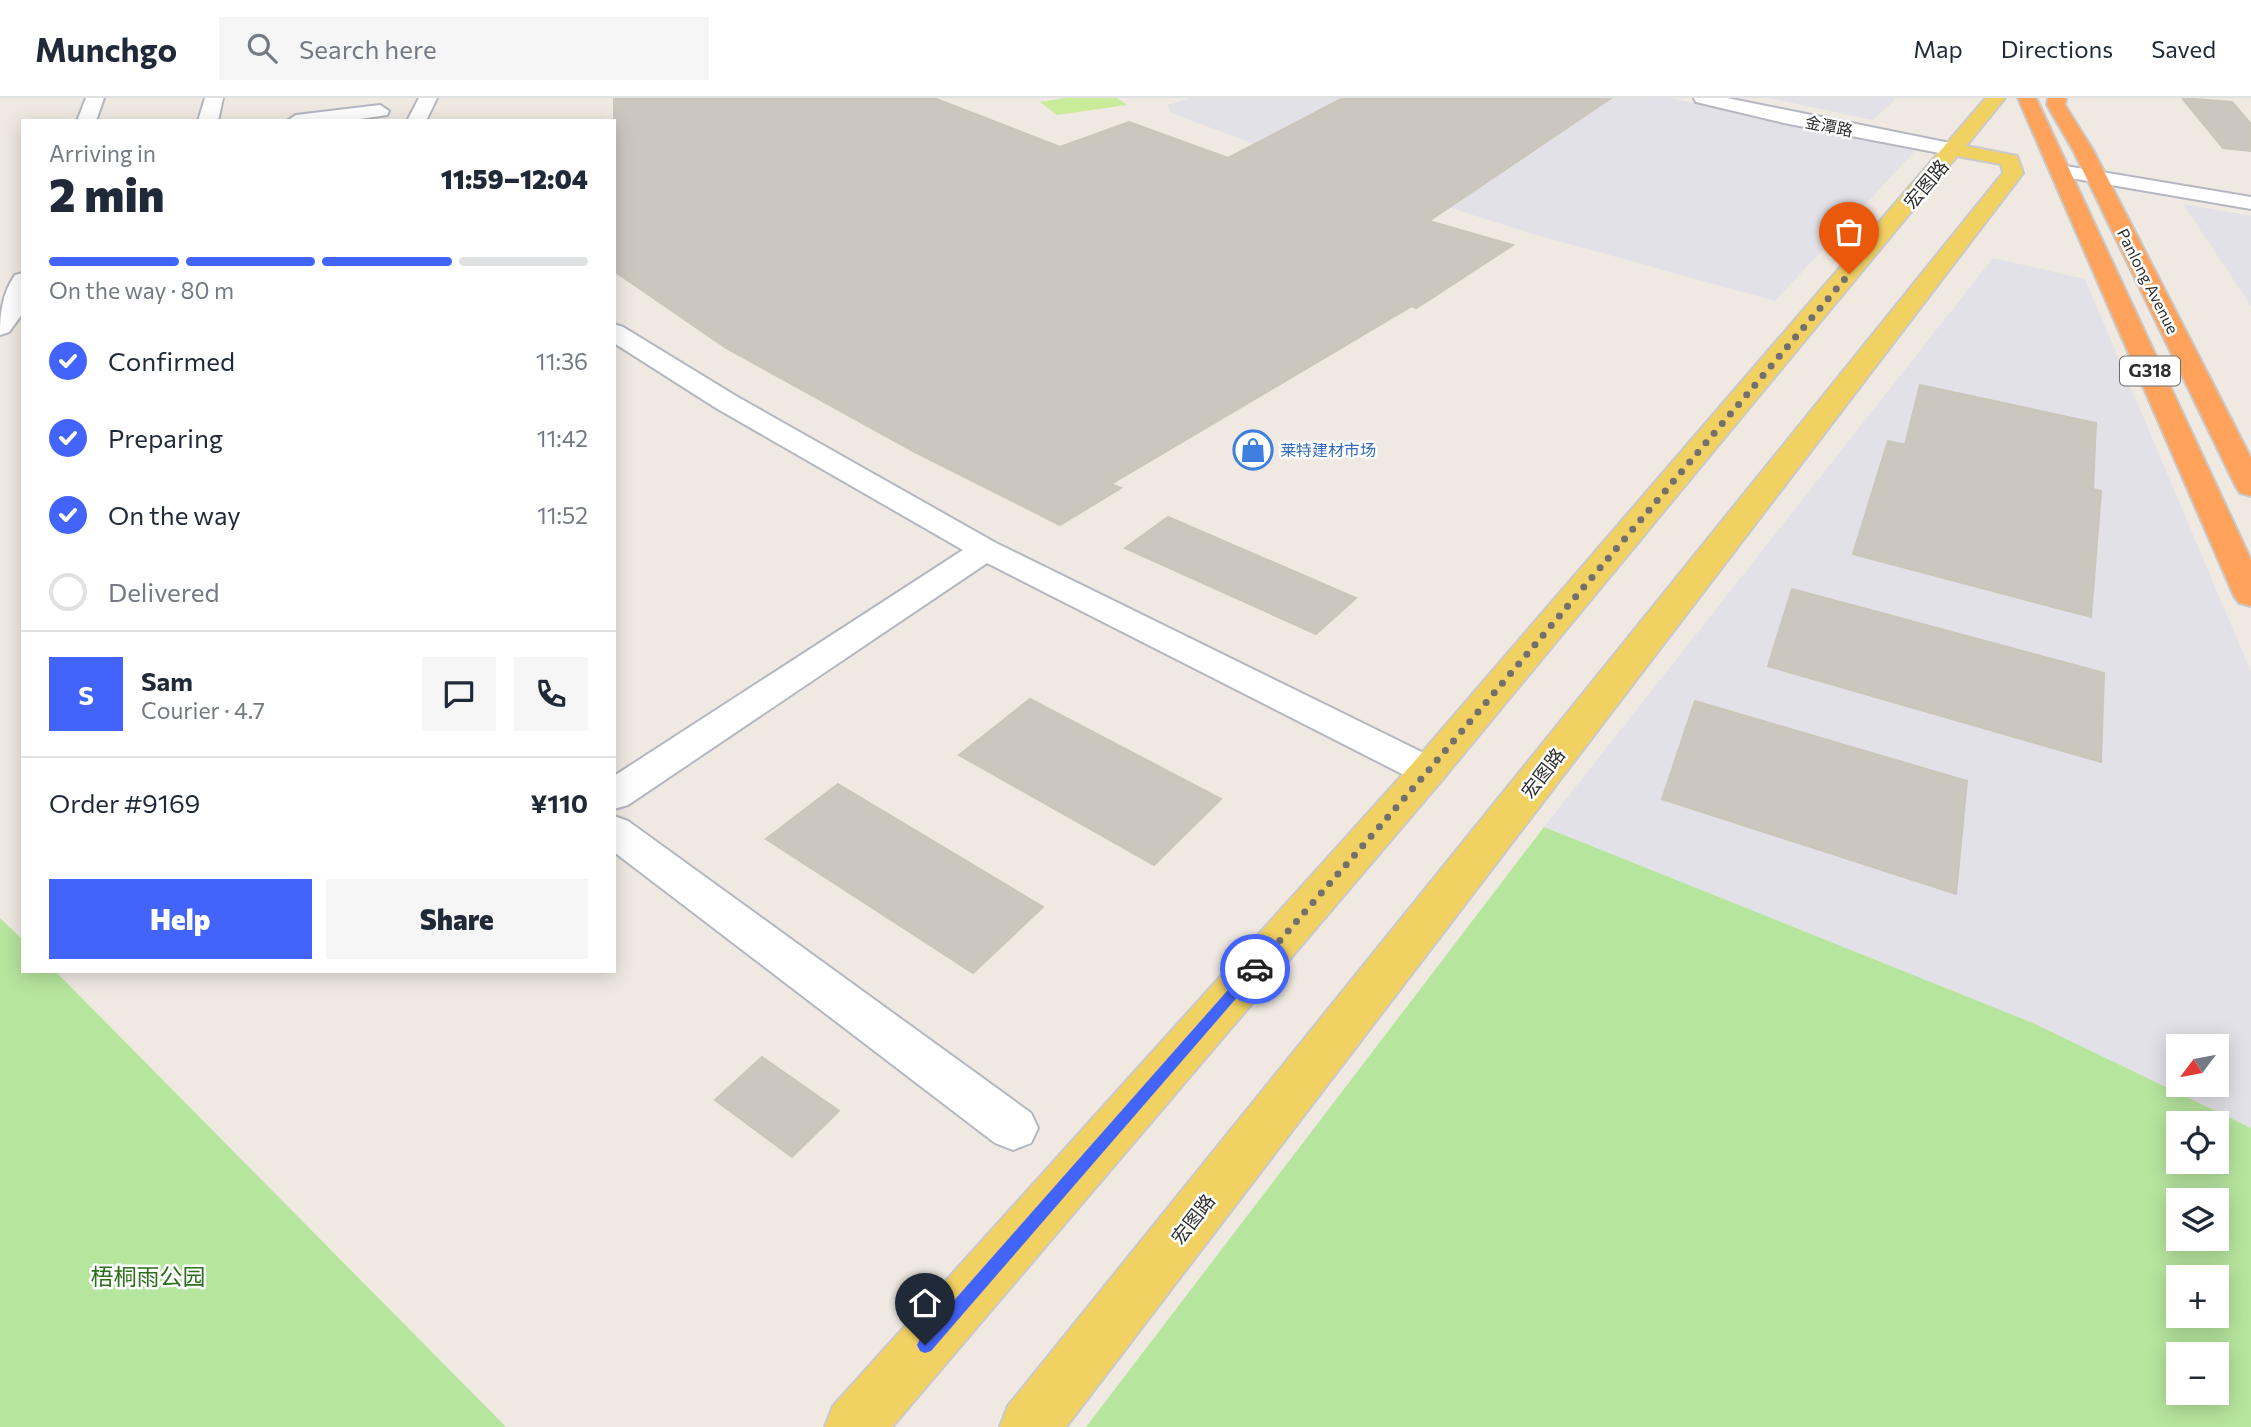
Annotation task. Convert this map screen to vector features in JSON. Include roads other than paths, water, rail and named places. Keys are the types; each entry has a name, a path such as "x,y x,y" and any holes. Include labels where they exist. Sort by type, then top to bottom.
{"highway":[{"name":"G318","path":"2027,98 2251,596"},
{"name":"Panlong Avenue","path":"2057,98 2056,105 2083,150 2251,487"}],"main road":[{"name":"宏图路","path":"853,1427 1428,771 1955,150 1996,98"},
{"name":"宏图路","path":"1029,1427 2013,173 2010,160 1955,150"}],"street":[{"path":"87,119 95,98"},
{"path":"209,119 214,98"},
{"path":"417,119 428,98"},
{"name":"金潭路","path":"1703,98 1784,117 1955,150"},
{"path":"312,119 383,110"},
{"path":"2055,159 2096,176 2251,203"},
{"path":"0,327 9,316 21,285"},
{"path":"616,333 726,402 985,550 1428,771"},
{"path":"616,794 985,550"},
{"path":"616,832 1013,1128"}],"place":[{"name":"莱特建材市场","path":"1253,450"}],"park label":[{"name":"梧桐雨公园","path":"148,1277"}]}
